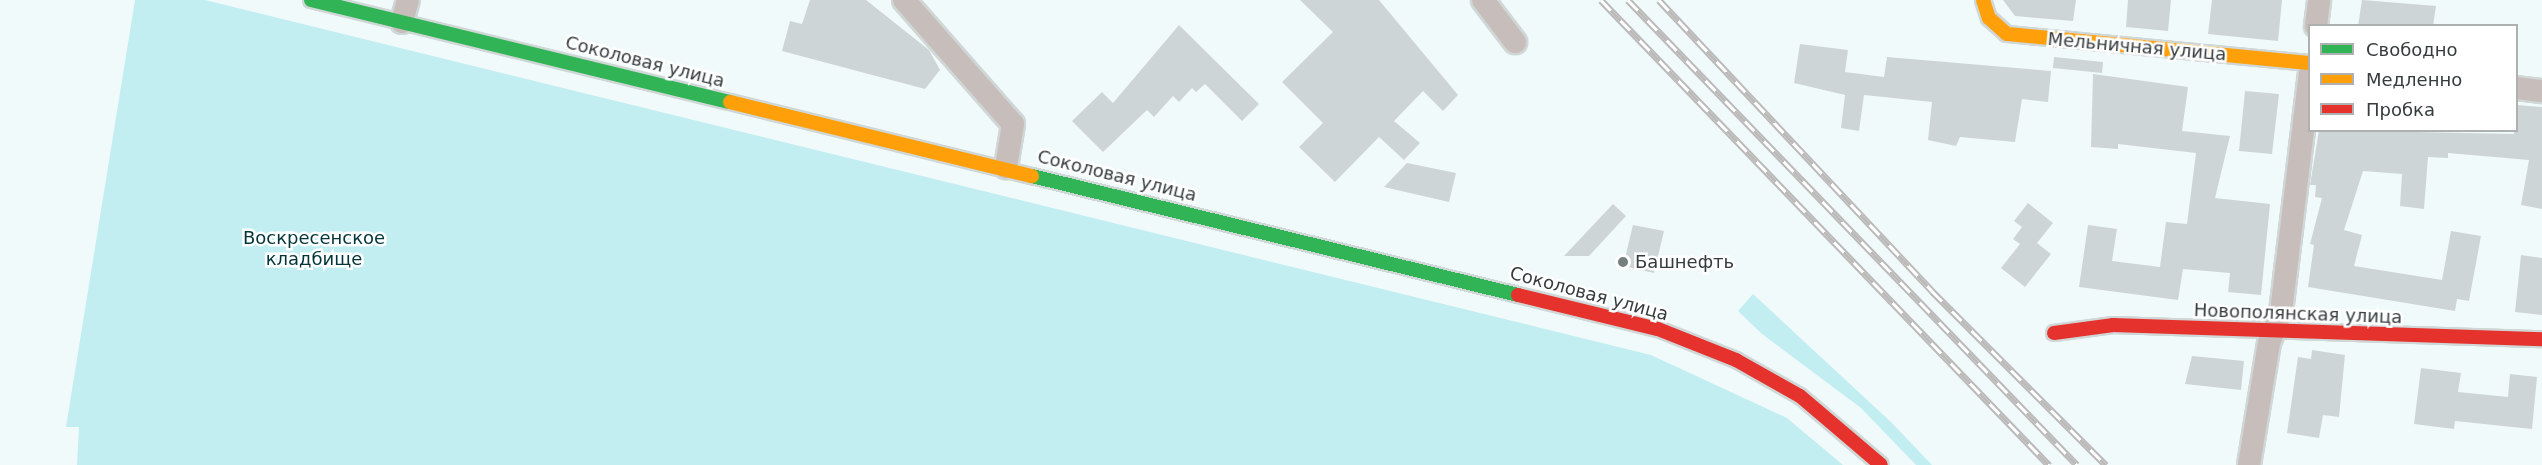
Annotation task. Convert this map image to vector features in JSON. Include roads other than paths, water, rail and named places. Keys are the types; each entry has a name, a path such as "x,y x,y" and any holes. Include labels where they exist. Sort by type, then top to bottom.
{"main road":[{"name":"Соколовая улица","path":"311,0 405,11 1006,167 1658,329 1736,360 1800,396 1881,465"},
{"name":"Мельничная улица","path":"1983,0 1989,18 2007,34 2308,63"},
{"name":"Новополянская улица","path":"2054,333 2114,325 2542,339"}],"street":[{"path":"904,0 1012,124 1006,167"},
{"path":"1483,0 1515,42"},
{"path":"2316,24 2319,0"},
{"path":"2518,88 2542,91"},
{"path":"2249,465 2274,331 2281,312 2308,90"}],"railway":[{"path":"1601,0 2049,465"},
{"path":"1628,0 2077,465"},
{"path":"1659,0 1932,291 2106,465"}],"place":[{"name":"Башнефть","path":"1623,262"}],"park label":[{"name":"Воскресенское кладбище","path":"314,249"}]}
